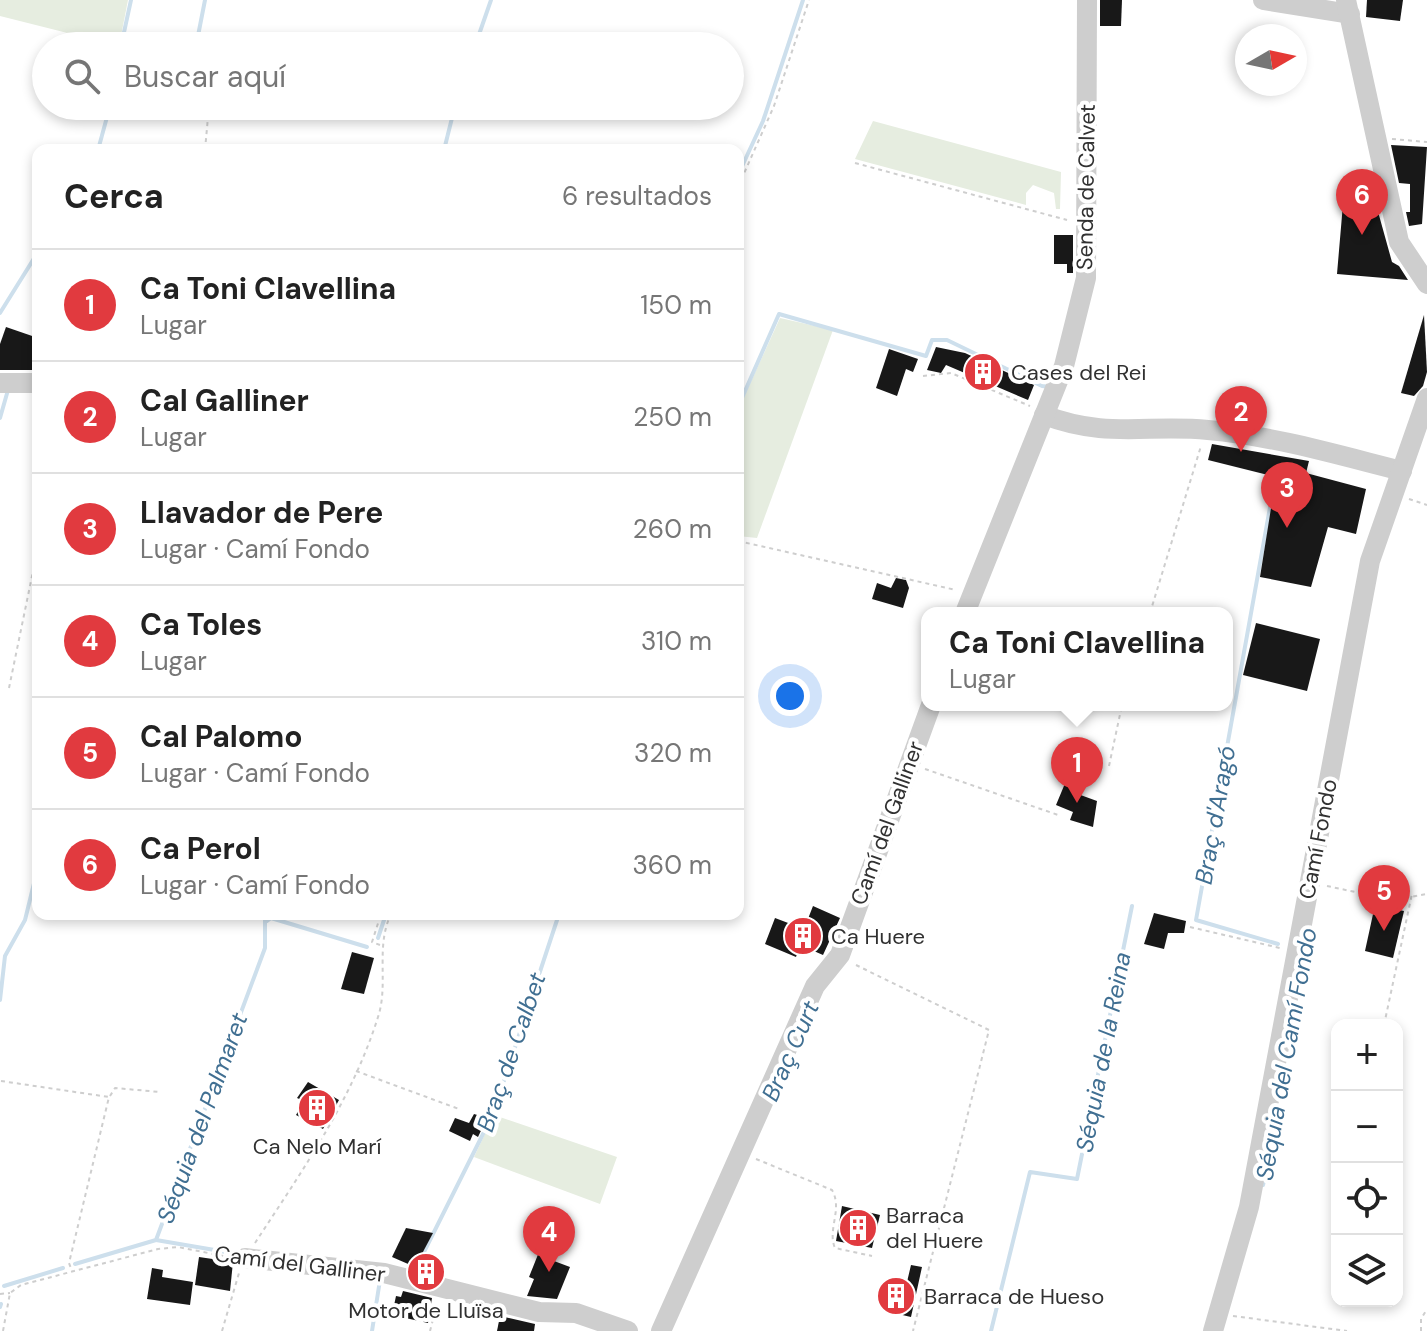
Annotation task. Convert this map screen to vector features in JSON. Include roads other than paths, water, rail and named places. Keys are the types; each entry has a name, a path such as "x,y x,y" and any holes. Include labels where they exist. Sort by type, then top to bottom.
{"street":[{"name":"Senda de Calvet","path":"1044,415 1064,366 1086,278 1087,0"},
{"path":"1263,0 1348,7 1399,242 1427,284"},
{"path":"0,383 32,383"},
{"name":"Camí Fondo","path":"1215,1322 1249,1207 1370,561 1427,398"},
{"path":"967,607 1044,415 1066,423 1120,432 1208,430 1279,440 1402,471"},
{"name":"Camí del Galliner","path":"661,1331 815,986 840,955 929,711"},
{"name":"Camí del Galliner","path":"245,1258 384,1273 539,1312 576,1313 628,1331"}],"waterway":[{"path":"124,32 131,0"},
{"path":"199,32 205,0"},
{"name":"Séquia del Palmaret","path":"480,32 491,0"},
{"path":"744,162 763,121 803,0"},
{"path":"100,144 106,120"},
{"name":"Séquia del Palmaret","path":"446,144 452,120"},
{"path":"0,313 32,262"},
{"name":"Braç de Calbet","path":"744,393 779,314 926,356 932,340 947,340 1042,386 1050,387"},
{"path":"0,418 8,390"},
{"name":"Braç d'Aragó","path":"1274,485 1196,920 1278,944"},
{"path":"0,1000 5,956 25,920 32,891"},
{"name":"Séquia de la Reina","path":"991,1331 1030,1172 1077,1179 1132,906"},
{"name":"Séquia del Palmaret","path":"75,1264 156,1240 265,948 265,920"},
{"path":"278,920 367,947"},
{"path":"378,938 384,920"},
{"name":"Braç de Calbet","path":"414,1272 493,1114 557,920"},
{"name":"Séquia del Camí Fondo","path":"1263,1185 1272,1152 1275,1124"},
{"path":"156,1240 238,1254"},
{"name":"Séquia del Palmaret","path":"4,1286 63,1268"},
{"path":"372,1331 380,1280"}],"place":[{"name":"Ca Perol","path":"1362,235"},
{"name":"Cases del Rei","path":"983,372"},
{"name":"Cal Galliner","path":"1241,452"},
{"name":"Llavador de Pere","path":"1287,528"},
{"name":"Ca Toni Clavellina","path":"1077,803"},
{"name":"Cal Palomo","path":"1384,931"},
{"name":"Ca Huere","path":"803,936"},
{"name":"Ca Nelo Marí","path":"317,1108"},
{"name":"Barraca del Huere","path":"858,1228"},
{"name":"Motor de Lluïsa","path":"426,1272"},
{"name":"Ca Toles","path":"549,1272"},
{"name":"Barraca de Hueso","path":"896,1296"}],"water label":[{"name":"Braç Curt","path":"790,1051"}]}
